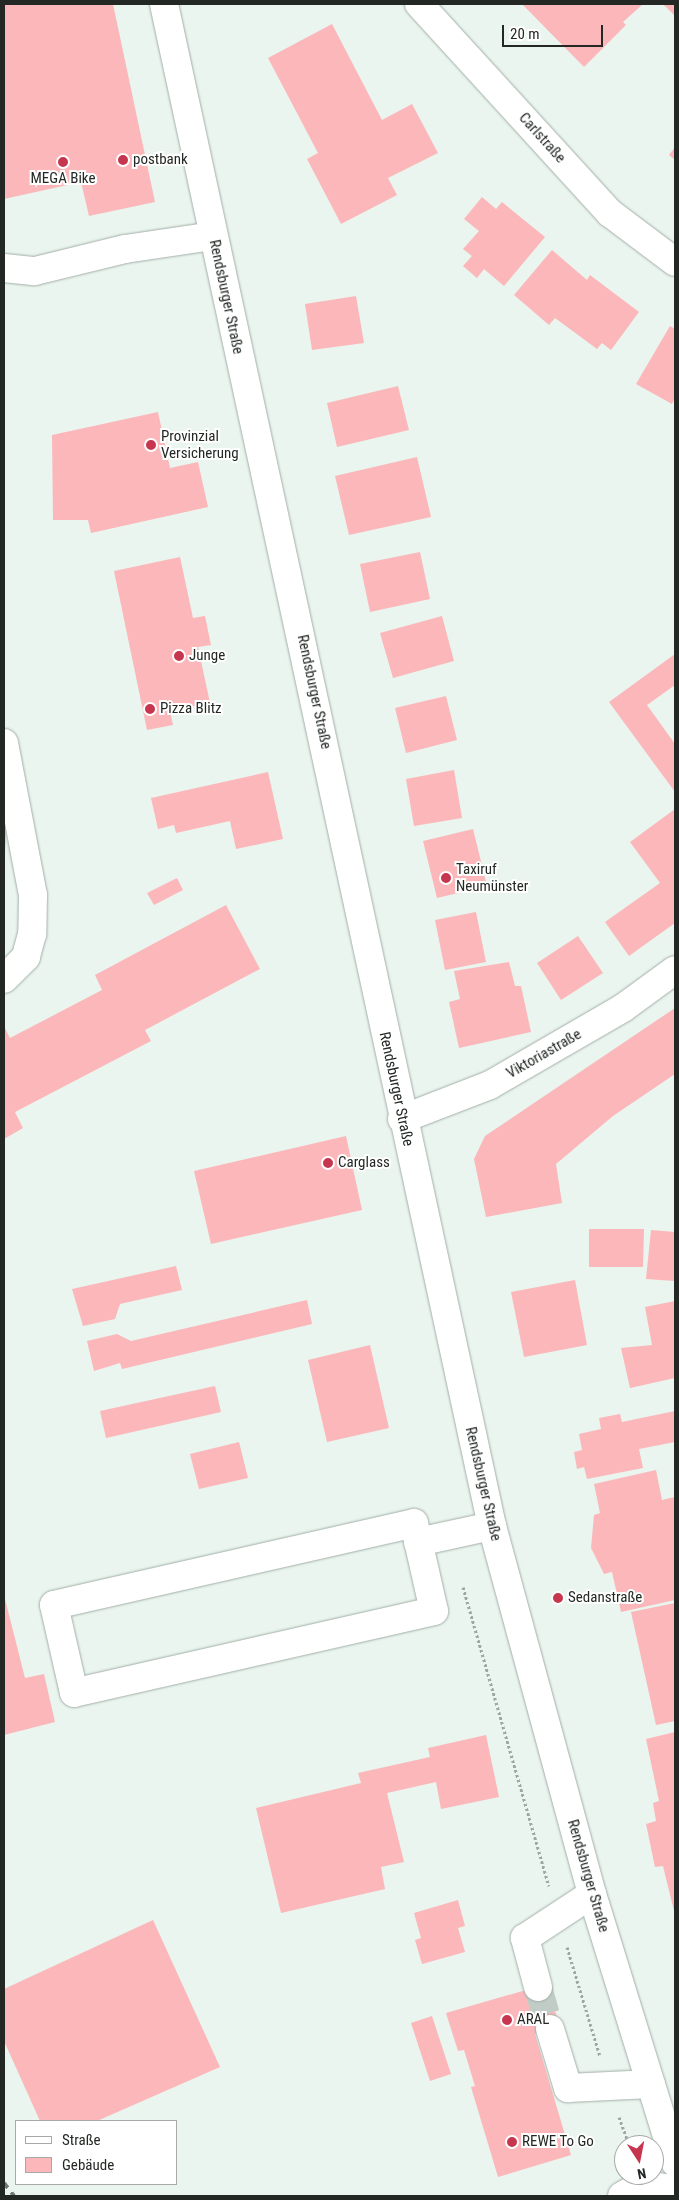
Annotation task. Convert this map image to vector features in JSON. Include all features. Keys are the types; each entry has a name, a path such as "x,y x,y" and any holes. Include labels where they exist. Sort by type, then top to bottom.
{"street":[{"name":"Rendsburger Straße","path":"164,4 213,236 319,715 402,1119 492,1526 592,1894 675,2162"},
{"name":"Carlstraße","path":"431,8 610,213 675,262"},
{"path":"4,268 35,271 124,249 213,236"},
{"path":"4,743 33,895 32,934 26,958 4,979"},
{"name":"Viktoriastraße","path":"402,1119 490,1085 623,1008 675,970"},
{"path":"414,1523 418,1542 434,1611 74,1693 54,1605 414,1523"},
{"path":"418,1542 492,1526"},
{"path":"538,1986 525,1938 592,1894"},
{"path":"550,2030 568,2088 651,2084"},
{"path":"622,2196 642,2185 675,2189"}],"path":[{"path":"462,1582 558,1918 625,2135"}],"building":[{"path":"4,4 113,4 155,202 89,216 81,182 4,199"},
{"path":"522,4 643,4 623,22 626,25 584,67"},
{"path":"663,4 675,4 675,16"},
{"path":"332,24 382,120 412,104 438,153 388,178 397,195 341,224 307,159 318,153 268,58"},
{"path":"675,147 675,160 669,155"},
{"path":"482,197 496,209 502,202 545,237 504,286 484,269 477,278 463,266 472,256 463,249 479,231 464,219"},
{"path":"552,250 587,280 590,275 639,312 611,350 602,343 597,349 555,318 549,325 514,295"},
{"path":"356,296 364,343 312,350 305,304"},
{"path":"670,326 675,329 675,398 672,404 636,384"},
{"path":"398,386 409,430 337,447 327,403"},
{"path":"158,412 170,468 198,462 208,507 91,533 88,520 53,520 52,435"},
{"path":"417,457 431,517 349,535 335,476"},
{"path":"420,552 430,599 370,612 360,564"},
{"path":"180,557 193,618 205,616 211,645 198,647 210,703 170,711 173,725 147,730 114,571"},
{"path":"442,616 454,661 393,678 380,633"},
{"path":"675,654 675,685 647,705 675,744 675,792 609,702"},
{"path":"446,696 457,740 406,753 395,708"},
{"path":"454,770 462,818 414,826 406,779"},
{"path":"268,772 283,839 236,849 230,821 176,833 174,825 158,829 151,798"},
{"path":"4,782 9,782 5,854 4,854"},
{"path":"675,809 675,923 629,956 605,922 660,883 630,842"},
{"path":"473,829 487,886 437,898 423,841"},
{"path":"177,878 183,890 154,905 147,893"},
{"path":"226,905 260,969 145,1030 151,1041 15,1112 23,1128 4,1139 4,1026 10,1038 102,990 95,975"},
{"path":"476,912 486,962 445,970 435,920"},
{"path":"578,936 603,973 561,1000 537,963"},
{"path":"509,962 515,986 521,986 531,1032 459,1048 449,1002 460,999 454,971"},
{"path":"675,1008 675,1074 613,1116 556,1164 562,1203 486,1217 474,1159 485,1136"},
{"path":"346,1136 362,1210 211,1244 194,1171"},
{"path":"589,1229 644,1229 643,1267 589,1267"},
{"path":"651,1230 675,1232 675,1281 646,1279"},
{"path":"176,1266 182,1290 120,1304 115,1319 83,1326 72,1289"},
{"path":"575,1280 587,1345 524,1357 511,1292"},
{"path":"307,1300 312,1324 122,1369 120,1363 94,1371 87,1341 117,1334 131,1341"},
{"path":"675,1301 675,1378 630,1388 621,1348 652,1345 645,1307"},
{"path":"370,1345 389,1428 327,1442 308,1360"},
{"path":"215,1386 221,1412 106,1438 100,1411"},
{"path":"675,1411 675,1442 639,1449 643,1468 587,1479 584,1467 577,1469 574,1452 582,1450 579,1434 601,1429 599,1418 620,1414 622,1422"},
{"path":"239,1442 248,1478 199,1489 190,1454"},
{"path":"656,1470 662,1500 675,1497 675,1600 621,1612 612,1572 604,1574 591,1548 594,1515 600,1513 594,1484"},
{"path":"4,1595 25,1678 44,1674 55,1722 4,1735"},
{"path":"675,1603 675,1721 656,1725 631,1612"},
{"path":"675,1732 675,1915 663,1866 655,1867 646,1824 656,1821 653,1803 659,1801 646,1739"},
{"path":"486,1735 499,1797 441,1809 436,1782 387,1793 404,1862 381,1867 385,1889 281,1913 256,1808 361,1783 358,1773 430,1757 428,1748"},
{"path":"458,1900 465,1926 458,1928 465,1952 422,1964 415,1940 421,1938 414,1913"},
{"path":"153,1920 220,2067 99,2120 40,2120 4,2041 4,1989"},
{"path":"547,1984 560,2027 535,2034 571,2155 498,2177 471,2087 475,2086 464,2050 458,2051 446,2013"},
{"path":"432,2016 451,2074 430,2081 411,2023"}],"tunnel":[{"path":"538,1987 550,2029"}],"railway":[{"path":"4,2183 14,2196"}],"place":[{"name":"postbank","path":"123,160"},
{"name":"MEGA Bike","path":"63,162"},
{"name":"Provinzial Versicherung","path":"151,445"},
{"name":"Junge","path":"179,656"},
{"name":"Pizza Blitz","path":"150,709"},
{"name":"Taxiruf Neumünster","path":"446,878"},
{"name":"Carglass","path":"328,1163"},
{"name":"Sedanstraße","path":"558,1598"},
{"name":"ARAL","path":"507,2020"},
{"name":"REWE To Go","path":"512,2142"}]}
